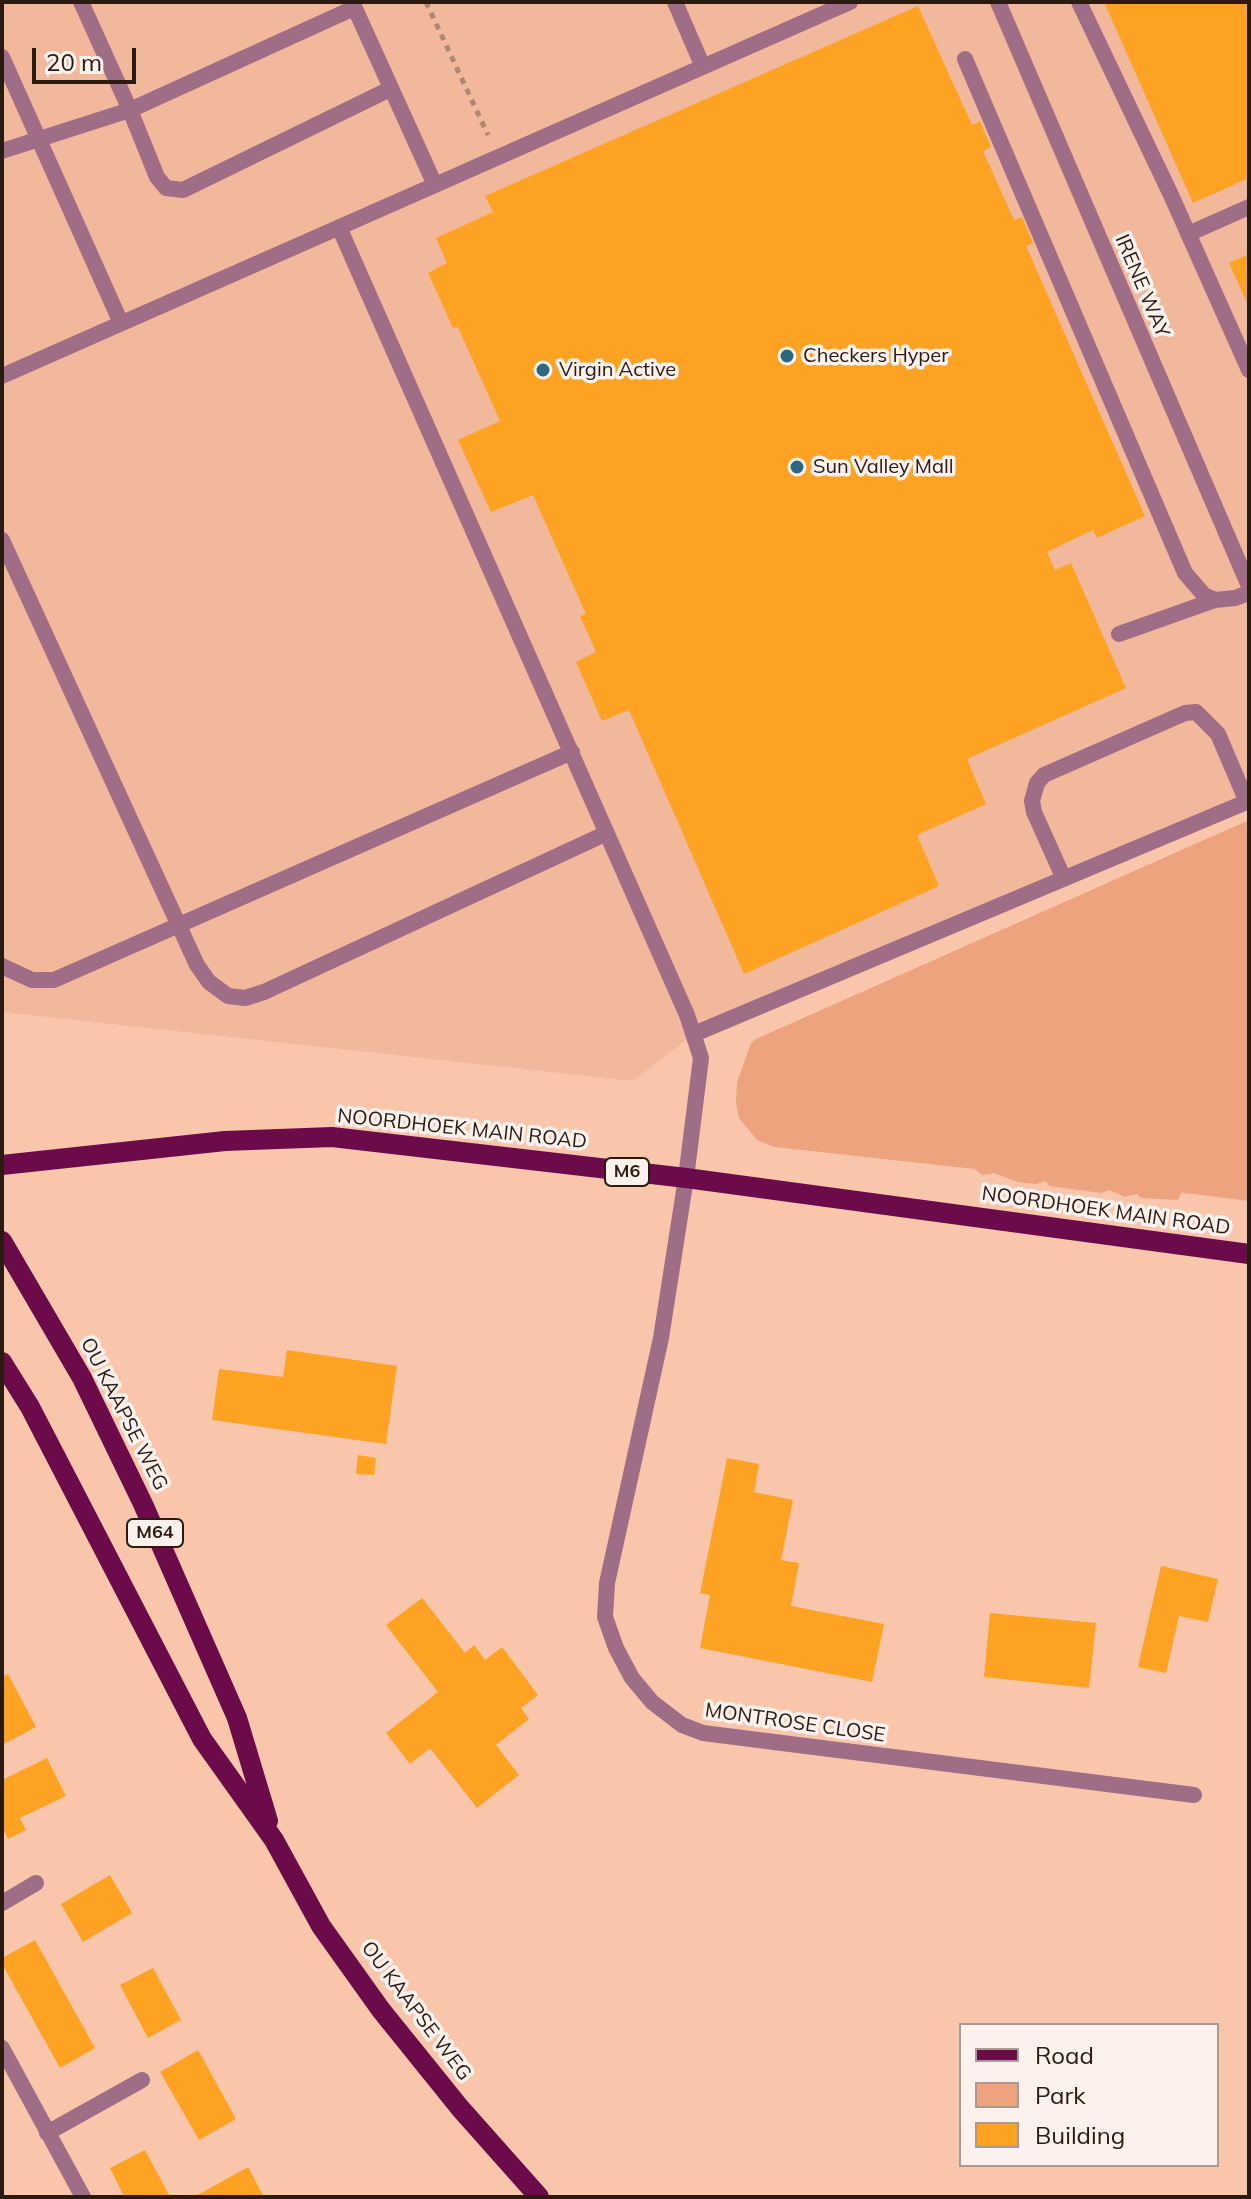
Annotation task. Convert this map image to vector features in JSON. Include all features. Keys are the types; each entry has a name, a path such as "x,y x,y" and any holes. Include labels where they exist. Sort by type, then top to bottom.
{"main road":[{"name":"NOORDHOEK MAIN ROAD","path":"2,1165 154,1147 332,1137 686,1178 1249,1254"},
{"name":"OU KAAPSE WEG","path":"2,1241 82,1378 143,1504 237,1718 274,1840"},
{"name":"OU KAAPSE WEG","path":"2,1362 30,1407 202,1739 274,1840 321,1926 381,2010 460,2108 539,2197"}],"street":[{"path":"81,2 160,182 166,188 183,190 390,89"},
{"path":"675,2 703,67"},
{"path":"4,370 121,323 850,2"},
{"name":"IRENE WAY","path":"998,2 1248,583"},
{"path":"1079,2 1249,370"},
{"path":"2,151 130,110 353,5 435,185"},
{"path":"2,57 121,323"},
{"path":"965,59 1185,573 1204,595 1215,600"},
{"path":"1188,234 1249,207"},
{"name":"MONTROSE CLOSE","path":"339,227 572,752 694,1034 701,1058 661,1338 607,1583 605,1617 616,1648 632,1678 652,1702 682,1725 703,1733 1194,1795"},
{"path":"2,540 197,965 209,982 228,996 245,998 264,992 607,833"},
{"path":"1119,634 1215,600 1235,598 1248,583"},
{"path":"694,1034 1248,802 1218,734 1196,712 1185,713 1044,775 1037,783 1032,801 1034,812 1064,879"},
{"path":"2,966 32,980 54,980 572,752"},
{"path":"2,1903 36,1883"},
{"path":"2,2048 83,2197"},
{"path":"47,2133 142,2080"}],"path":[{"path":"426,2 499,157"}],"shaded area":[{"path":"2,2 1249,2 1249,801 694,1034 633,1081 2,1012"}],"green space":[{"path":"1249,820 1249,1201 1185,1193 1181,1193 1178,1200 1141,1198 1137,1194 1125,1197 1109,1190 1101,1193 1049,1186 1046,1181 1036,1184 1018,1182 994,1173 982,1175 975,1169 774,1147 757,1140 739,1118 737,1082 751,1043 756,1039"}],"building":[{"path":"1104,2 1249,2 1249,178 1193,203"},
{"name":"Sun Valley Mall","path":"918,6 972,125 980,121 991,147 983,151 1014,220 1022,217 1033,243 1026,246 1145,516 1097,538 1093,530 1047,552 1055,570 1071,563 1126,688 967,759 986,804 917,835 939,886 744,974 629,710 602,721 576,662 596,652 580,616 586,614 533,495 491,512 458,440 500,421 458,327 453,328 428,273 447,263 436,238 493,212 485,196"},
{"path":"1249,254 1249,307 1229,263"},
{"path":"287,1350 397,1366 386,1444 212,1420 219,1369 283,1377"},
{"path":"358,1455 376,1458 374,1475 356,1474"},
{"path":"727,1458 759,1464 754,1492 793,1500 781,1560 799,1563 791,1606 884,1624 872,1682 700,1648 710,1595 700,1593"},
{"path":"1161,1566 1218,1579 1208,1622 1179,1616 1166,1673 1138,1667"},
{"path":"422,1598 465,1653 474,1645 485,1660 502,1647 538,1695 521,1708 529,1719 496,1745 519,1775 477,1808 430,1748 410,1764 386,1733 438,1692 386,1625"},
{"path":"990,1613 1096,1623 1089,1688 984,1677"},
{"path":"8,1674 36,1727 2,1745 2,1677"},
{"path":"47,1758 66,1796 20,1818 26,1830 8,1839 2,1827 2,1780"},
{"path":"110,1875 132,1913 83,1942 61,1904"},
{"path":"35,1940 95,2048 60,2068 2,1964 2,1958"},
{"path":"153,1968 181,2020 148,2038 120,1985"},
{"path":"198,2050 236,2119 199,2140 160,2072"},
{"path":"145,2150 170,2197 124,2197 110,2168"},
{"path":"248,2167 264,2197 194,2197"}],"place":[{"name":"Checkers Hyper","path":"787,356"},
{"name":"Virgin Active","path":"543,370"},
{"name":"Sun Valley Mall","path":"797,467"}]}
